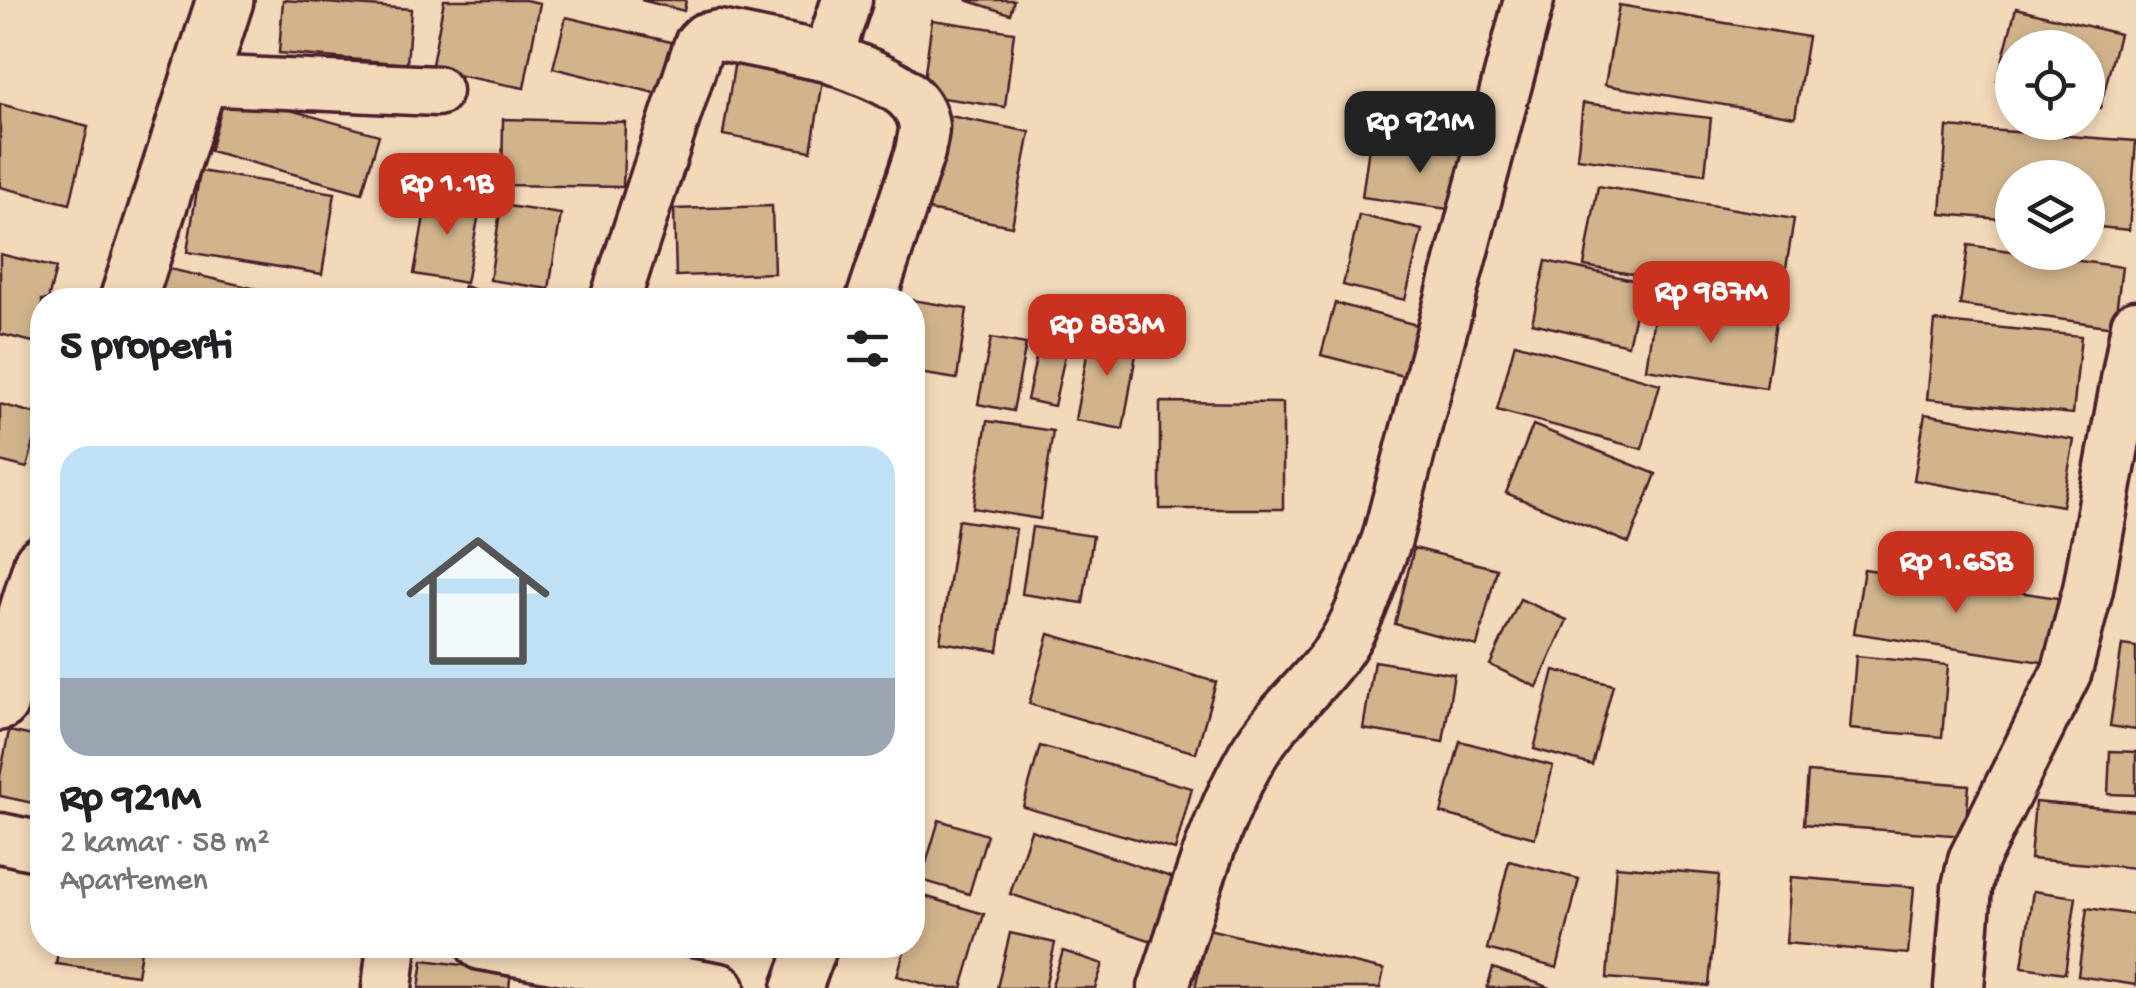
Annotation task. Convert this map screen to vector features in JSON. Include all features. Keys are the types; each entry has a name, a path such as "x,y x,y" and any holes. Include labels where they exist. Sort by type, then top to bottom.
{"street":[{"path":"132,288 225,0"},
{"path":"828,57 847,0"},
{"path":"1163,988 1222,816 1246,765 1270,726 1312,684 1340,648 1359,613 1387,538 1529,0"},
{"path":"620,288 699,44 705,38 719,35 828,57 885,82 908,96 920,111 924,128 920,152 876,288"},
{"path":"198,80 438,91"},
{"path":"1959,988 1966,886 1973,860 1982,836 2047,718 2076,639 2136,325"},
{"path":"0,702 30,603"},
{"path":"0,838 30,844"},
{"path":"387,988 390,958"},
{"path":"553,958 720,988"},
{"path":"798,988 808,958"}],"building":[{"path":"283,0 411,9 407,64 279,53"},
{"path":"444,0 540,3 524,88 431,70"},
{"path":"641,0 686,0 684,11"},
{"path":"966,0 1014,0 1010,14"},
{"path":"1619,5 1808,37 1795,117 1605,85"},
{"path":"2016,8 2103,30 2010,30"},
{"path":"566,17 675,43 663,95 553,68"},
{"path":"932,20 1014,32 1005,107 922,95"},
{"path":"2105,30 2119,34 2105,89"},
{"path":"736,54 825,69 811,151 723,135"},
{"path":"226,92 379,135 362,193 210,151"},
{"path":"1583,103 1711,118 1705,174 1577,158"},
{"path":"0,104 88,127 70,204 0,187"},
{"path":"940,114 1030,132 1012,226 923,209"},
{"path":"503,119 625,122 623,187 502,185"},
{"path":"1947,127 1995,131 1995,140 2136,141 2129,230 2105,228 2105,160 1995,160 1995,219 1941,214"},
{"path":"1370,140 1478,156 1470,212 1362,197"},
{"path":"200,171 335,193 322,274 187,252"},
{"path":"1598,186 1794,219 1781,299 1584,266"},
{"path":"428,193 481,203 466,283 414,274"},
{"path":"501,205 561,214 549,288 490,280"},
{"path":"772,206 774,273 676,276 674,209"},
{"path":"1359,215 1422,230 1405,300 1343,285"},
{"path":"1968,245 1995,249 1995,270 2122,267 2114,327 1960,305"},
{"path":"0,254 56,268 51,288 30,288 30,341 0,334"},
{"path":"1546,261 1642,282 1628,345 1532,323"},
{"path":"161,267 253,288 157,288"},
{"path":"925,302 967,309 957,379 925,374"},
{"path":"1335,303 1424,327 1411,378 1321,355"},
{"path":"1656,303 1776,322 1766,388 1646,369"},
{"path":"1935,321 2081,336 2073,414 1927,399"},
{"path":"1092,328 1139,337 1123,429 1075,420"},
{"path":"1042,330 1069,337 1054,406 1027,400"},
{"path":"991,338 1026,344 1013,411 978,404"},
{"path":"1515,343 1660,384 1642,449 1497,410"},
{"path":"1160,402 1283,403 1283,509 1160,509"},
{"path":"0,404 30,412 27,468 0,461"},
{"path":"1925,414 2074,440 2062,506 1914,480"},
{"path":"987,421 1053,431 1040,519 973,508"},
{"path":"1533,425 1656,474 1629,543 1506,493"},
{"path":"958,520 1016,529 998,651 940,642"},
{"path":"1032,527 1093,536 1083,603 1022,594"},
{"path":"1414,548 1497,569 1477,646 1395,624"},
{"path":"1864,569 2058,598 2048,663 1854,633"},
{"path":"1520,599 1567,620 1537,687 1490,665"},
{"path":"1049,634 1216,682 1196,753 1029,704"},
{"path":"2122,645 2136,647 2136,730 2110,726"},
{"path":"1856,656 1948,665 1942,737 1850,729"},
{"path":"1374,661 1454,674 1443,742 1363,729"},
{"path":"1554,670 1613,685 1592,765 1534,749"},
{"path":"9,731 30,735 30,802 0,796"},
{"path":"1460,741 1553,766 1535,838 1441,813"},
{"path":"1040,746 1192,788 1175,850 1023,807"},
{"path":"2110,751 2136,752 2136,795 2108,794"},
{"path":"1808,772 1969,785 1965,836 1804,824"},
{"path":"2035,802 2136,811 2136,868 2030,859"},
{"path":"939,820 987,835 969,894 925,881 925,867"},
{"path":"1031,830 1177,879 1155,942 1010,894"},
{"path":"1509,861 1579,879 1557,968 1487,949"},
{"path":"1616,866 1719,875 1709,986 1607,978"},
{"path":"1791,877 1914,887 1908,954 1786,943"},
{"path":"2033,891 2076,897 2065,973 2022,967"},
{"path":"925,896 984,914 962,988 939,988 897,976 902,958 925,958"},
{"path":"2087,908 2136,915 2136,985 2078,976"},
{"path":"1208,929 1384,970 1380,988 1195,988"},
{"path":"1010,933 1055,943 1045,988 997,988"},
{"path":"1063,951 1103,964 1095,988 1051,988"},
{"path":"57,958 140,958 137,975 56,964"},
{"path":"423,960 511,971 509,988 419,988"},
{"path":"1493,968 1551,988 1487,988"}]}
